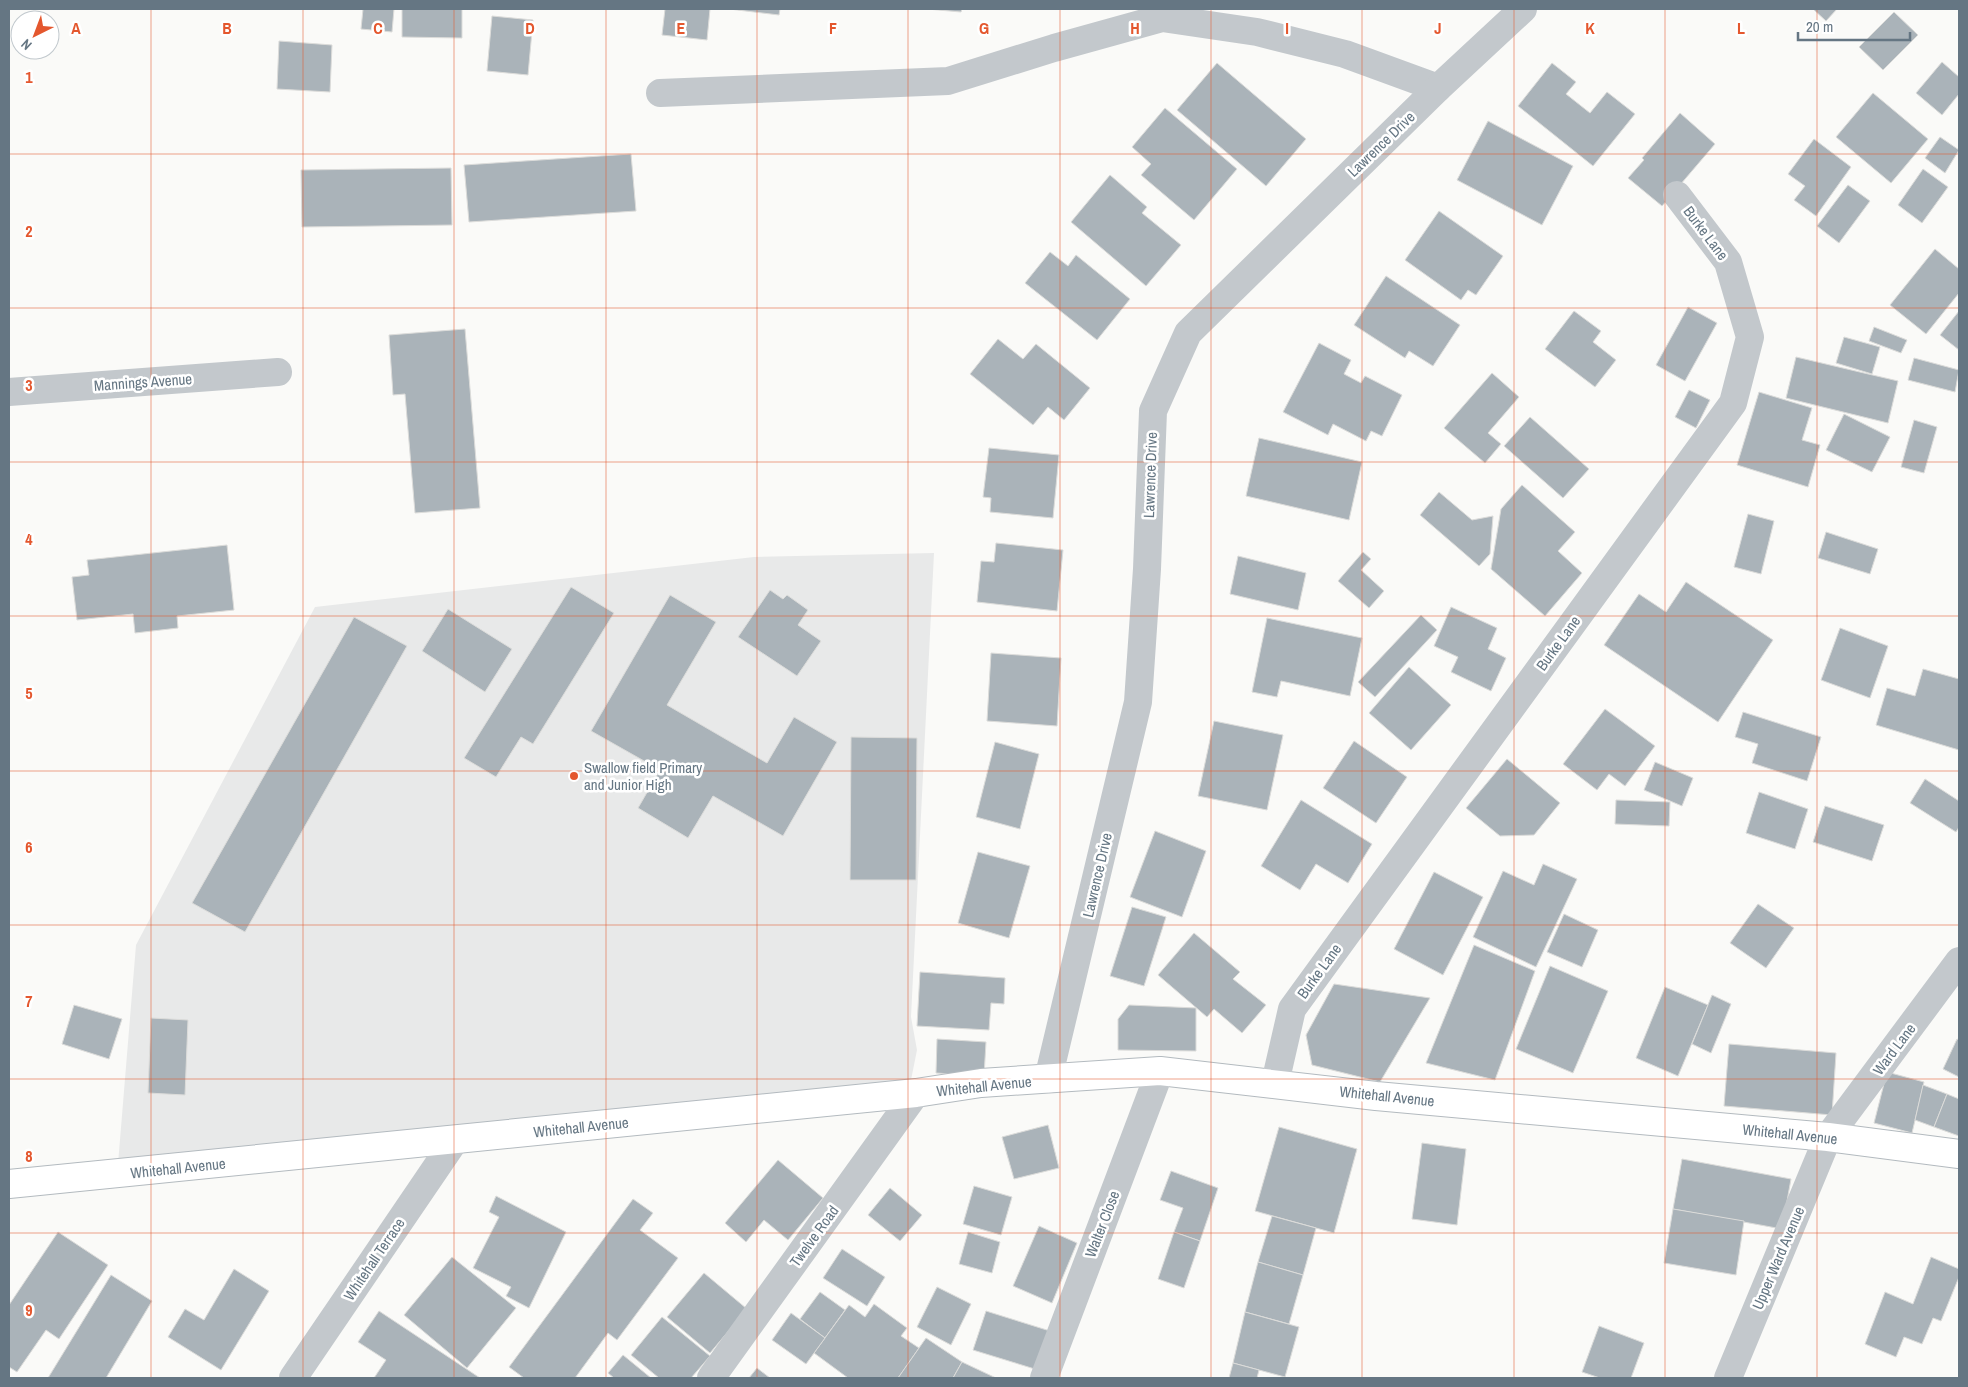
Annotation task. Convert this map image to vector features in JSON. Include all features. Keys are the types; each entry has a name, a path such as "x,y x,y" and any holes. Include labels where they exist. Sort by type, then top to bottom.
{"street":[{"name":"Lawrence Drive","path":"1048,1079 1138,702 1147,569 1153,411 1188,333 1438,88 1523,9"},
{"path":"660,93 948,81 1054,48 1162,18 1257,32 1336,52 1438,88"},
{"name":"Burke Lane","path":"1275,1084 1292,1008 1733,403 1750,337 1728,262 1677,195"},
{"name":"Mannings Avenue","path":"9,392 278,372"},
{"name":"Ward Lane","path":"1828,1138 1959,962"},
{"name":"Whitehall Avenue","path":"9,1184 916,1093 982,1082 1160,1070 1376,1096 1828,1138 1959,1154"},
{"name":"Walter Close","path":"1044,1378 1160,1070"},
{"name":"Twelve Road","path":"711,1378 916,1093"},
{"name":"Upper Ward Avenue","path":"1728,1378 1828,1138"},
{"name":"Whitehall Terrace","path":"293,1378 455,1140"}],"shaded area":[{"name":"Swallow field Primary and Junior High","path":"934,553 911,1017 917,1050 911,1080 118,1164 136,945 315,607 754,557"}],"building":[{"path":"363,9 394,9 392,32 361,29"},
{"path":"402,9 462,9 462,38 402,37"},
{"path":"665,9 710,9 707,40 662,35"},
{"path":"729,9 780,9 779,15"},
{"path":"927,9 962,9 961,12"},
{"path":"1813,9 1837,9 1826,21"},
{"path":"1894,12 1918,35 1883,70 1859,47"},
{"path":"492,16 533,20 528,75 487,71"},
{"path":"279,41 332,45 330,92 277,89"},
{"path":"1942,62 1959,77 1959,94 1942,115 1916,93"},
{"path":"1217,63 1306,139 1266,186 1177,110"},
{"path":"1552,63 1576,82 1566,94 1590,113 1607,92 1635,114 1593,166 1518,106"},
{"path":"1873,93 1928,139 1891,183 1836,137"},
{"path":"1165,108 1237,169 1194,220 1141,175 1151,164 1132,147"},
{"path":"1680,113 1715,144 1662,206 1628,178 1644,160 1642,158"},
{"path":"1488,121 1573,166 1542,225 1457,180"},
{"path":"1940,137 1959,150 1945,173 1925,158"},
{"path":"1814,139 1851,167 1816,216 1794,200 1805,186 1788,174"},
{"path":"631,154 636,211 469,222 464,165"},
{"path":"451,168 452,225 302,227 301,170"},
{"path":"1923,169 1948,187 1922,223 1898,205"},
{"path":"1110,175 1147,207 1142,213 1181,245 1146,286 1071,222"},
{"path":"1848,185 1870,201 1839,243 1817,226"},
{"path":"1439,211 1503,256 1476,295 1468,290 1461,300 1405,260"},
{"path":"1935,249 1959,269 1959,293 1926,334 1890,305"},
{"path":"1050,252 1068,266 1076,255 1130,299 1097,340 1025,283"},
{"path":"1386,276 1460,325 1433,366 1409,351 1405,358 1354,325"},
{"path":"1688,307 1717,323 1685,381 1656,365"},
{"path":"1574,311 1601,331 1593,342 1616,360 1595,387 1545,349"},
{"path":"1959,311 1959,350 1940,335"},
{"path":"1874,327 1907,340 1901,353 1869,341"},
{"path":"465,329 480,508 415,513 405,394 393,395 389,335"},
{"path":"1844,337 1880,347 1872,374 1836,363"},
{"path":"998,339 1023,359 1036,344 1090,388 1064,420 1048,407 1033,425 970,374"},
{"path":"1319,343 1351,360 1344,374 1361,383 1365,376 1402,395 1382,436 1371,431 1366,441 1333,424 1328,435 1283,412"},
{"path":"1796,357 1898,381 1888,423 1786,398"},
{"path":"1914,358 1959,370 1955,392 1908,380"},
{"path":"1492,373 1519,397 1488,433 1501,444 1485,463 1444,428"},
{"path":"1689,390 1710,400 1696,428 1675,417"},
{"path":"1759,392 1812,408 1802,440 1820,445 1808,487 1737,465"},
{"path":"1844,414 1890,437 1872,472 1826,450"},
{"path":"1530,417 1589,469 1563,498 1504,446"},
{"path":"1914,420 1937,427 1924,473 1901,467"},
{"path":"1259,438 1362,462 1349,520 1246,496"},
{"path":"989,448 1059,455 1053,518 990,512 991,498 983,497"},
{"path":"1522,485 1575,532 1558,551 1582,573 1545,616 1491,569 1501,509"},
{"path":"1439,492 1472,520 1493,516 1490,554 1479,566 1420,515"},
{"path":"1748,514 1774,521 1761,574 1734,567"},
{"path":"1826,532 1878,549 1870,574 1818,558"},
{"path":"996,543 1063,550 1057,611 977,602 981,561 994,562"},
{"path":"227,545 234,610 177,616 178,628 135,633 133,614 77,620 72,577 89,575 87,560"},
{"path":"1363,552 1371,559 1361,570 1384,591 1369,608 1338,581"},
{"path":"1238,556 1306,573 1298,610 1230,594"},
{"path":"1686,582 1773,640 1718,722 1604,645 1639,594 1666,612"},
{"path":"571,587 614,613 533,744 521,737 496,777 464,758"},
{"path":"770,590 783,599 787,595 808,610 798,625 821,641 797,676 738,637"},
{"path":"670,595 716,622 667,705 767,763 794,717 837,742 783,836 713,796 688,838 638,808 660,770 591,731"},
{"path":"1451,607 1497,628 1488,649 1506,658 1491,691 1451,672 1458,657 1434,646"},
{"path":"448,609 512,649 485,692 422,651"},
{"path":"1421,615 1437,630 1375,697 1358,682"},
{"path":"354,617 407,646 245,932 192,903"},
{"path":"1267,618 1362,638 1350,696 1281,681 1277,697 1252,692"},
{"path":"1840,628 1888,646 1870,698 1821,680"},
{"path":"991,653 1061,658 1057,726 987,721"},
{"path":"1409,667 1451,705 1411,750 1369,713"},
{"path":"1923,669 1959,679 1959,750 1876,725 1887,688 1915,696"},
{"path":"1605,709 1655,746 1625,786 1609,774 1597,790 1563,764"},
{"path":"1743,712 1821,737 1807,781 1752,763 1758,744 1735,737"},
{"path":"1214,721 1283,735 1267,810 1198,796"},
{"path":"851,737 917,738 916,880 850,880"},
{"path":"1354,741 1407,777 1376,823 1323,788"},
{"path":"995,742 1039,754 1020,829 976,817"},
{"path":"1507,759 1560,803 1534,835 1500,836 1466,808"},
{"path":"1655,762 1693,778 1682,806 1644,790"},
{"path":"1925,779 1959,801 1959,827 1956,832 1910,803"},
{"path":"1759,792 1808,809 1795,849 1746,833"},
{"path":"1301,800 1372,844 1348,883 1316,864 1300,890 1261,866"},
{"path":"1616,800 1670,802 1669,826 1615,824"},
{"path":"1825,806 1884,825 1872,861 1813,842"},
{"path":"1155,831 1206,851 1182,917 1130,897"},
{"path":"978,852 1030,866 1009,938 958,923"},
{"path":"1543,864 1577,879 1536,967 1473,937 1503,871 1534,885"},
{"path":"1434,872 1483,897 1443,975 1394,949"},
{"path":"1758,904 1794,928 1766,968 1730,943"},
{"path":"1132,907 1166,917 1144,986 1110,976"},
{"path":"1564,914 1598,930 1582,967 1547,952"},
{"path":"1194,933 1240,972 1233,979 1266,1005 1242,1033 1214,1009 1207,1017 1158,975"},
{"path":"1474,945 1535,971 1495,1080 1426,1063"},
{"path":"1550,966 1608,991 1573,1073 1516,1049"},
{"path":"920,972 1005,978 1004,1004 991,1003 989,1030 917,1026"},
{"path":"1334,984 1430,998 1380,1082 1312,1065 1306,1035"},
{"path":"1665,987 1708,1005 1678,1076 1636,1058"},
{"path":"1712,995 1731,1004 1711,1053 1692,1044"},
{"path":"74,1005 122,1019 109,1059 62,1044"},
{"path":"1129,1005 1196,1008 1196,1051 1118,1050 1118,1019"},
{"path":"151,1018 188,1020 185,1095 148,1093"},
{"path":"937,1039 986,1042 984,1076 936,1073"},
{"path":"1957,1039 1959,1040 1959,1077 1943,1069"},
{"path":"1729,1044 1836,1053 1832,1115 1724,1106"},
{"path":"1887,1072 1924,1082 1912,1133 1874,1123"},
{"path":"1923,1085 1947,1094 1934,1127 1915,1120"},
{"path":"1947,1094 1959,1099 1959,1136 1934,1127"},
{"path":"1048,1125 1059,1168 1014,1179 1002,1137"},
{"path":"1279,1127 1357,1149 1334,1233 1255,1211"},
{"path":"1422,1143 1466,1149 1457,1225 1412,1219"},
{"path":"1682,1159 1791,1179 1782,1229 1673,1209"},
{"path":"778,1160 823,1198 788,1240 764,1220 746,1242 725,1223"},
{"path":"1171,1171 1218,1188 1200,1241 1174,1232 1183,1208 1160,1200"},
{"path":"974,1186 1012,1197 1001,1235 963,1224"},
{"path":"890,1188 922,1215 900,1241 868,1215"},
{"path":"496,1196 566,1232 529,1308 506,1296 511,1287 473,1268 499,1217 489,1212"},
{"path":"633,1199 653,1213 640,1230 678,1258 617,1340 608,1333 575,1378 524,1378 509,1367"},
{"path":"1673,1209 1744,1221 1736,1275 1664,1263"},
{"path":"1272,1216 1316,1228 1303,1275 1258,1262"},
{"path":"1039,1226 1077,1243 1052,1303 1013,1286"},
{"path":"58,1232 108,1265 59,1339 46,1330 17,1372 9,1367 9,1305"},
{"path":"968,1232 1000,1242 992,1273 959,1264"},
{"path":"1174,1232 1200,1241 1184,1288 1158,1279"},
{"path":"842,1249 885,1277 867,1306 823,1278"},
{"path":"452,1257 516,1308 467,1368 404,1315"},
{"path":"1931,1257 1959,1269 1959,1277 1941,1321 1933,1318 1922,1344 1904,1337 1896,1357 1865,1344 1885,1292 1913,1304"},
{"path":"1258,1262 1303,1275 1289,1324 1245,1312"},
{"path":"234,1269 269,1291 221,1370 168,1337 185,1309 204,1320"},
{"path":"704,1273 747,1309 710,1353 667,1317"},
{"path":"111,1275 152,1301 106,1378 48,1378"},
{"path":"937,1287 971,1304 951,1345 917,1327"},
{"path":"820,1292 845,1310 825,1338 800,1319"},
{"path":"874,1304 907,1328 901,1336 919,1348 898,1378 848,1378 814,1353 849,1305 865,1317"},
{"path":"379,1311 480,1378 374,1378 386,1360 358,1342"},
{"path":"986,1311 1050,1331 1038,1370 973,1350"},
{"path":"1245,1312 1299,1327 1285,1377 1233,1363"},
{"path":"791,1313 825,1338 806,1364 772,1340"},
{"path":"662,1317 710,1356 691,1378 659,1378 631,1355"},
{"path":"1599,1326 1644,1343 1631,1378 1600,1378 1582,1372"},
{"path":"926,1338 962,1362 953,1378 898,1378"},
{"path":"623,1355 651,1378 614,1378 608,1373"},
{"path":"962,1362 996,1378 953,1378"},
{"path":"1233,1363 1259,1370 1257,1378 1229,1378"},
{"path":"757,1368 770,1378 749,1378"}],"place":[{"name":"Swallow field Primary and Junior High","path":"574,776"}]}
